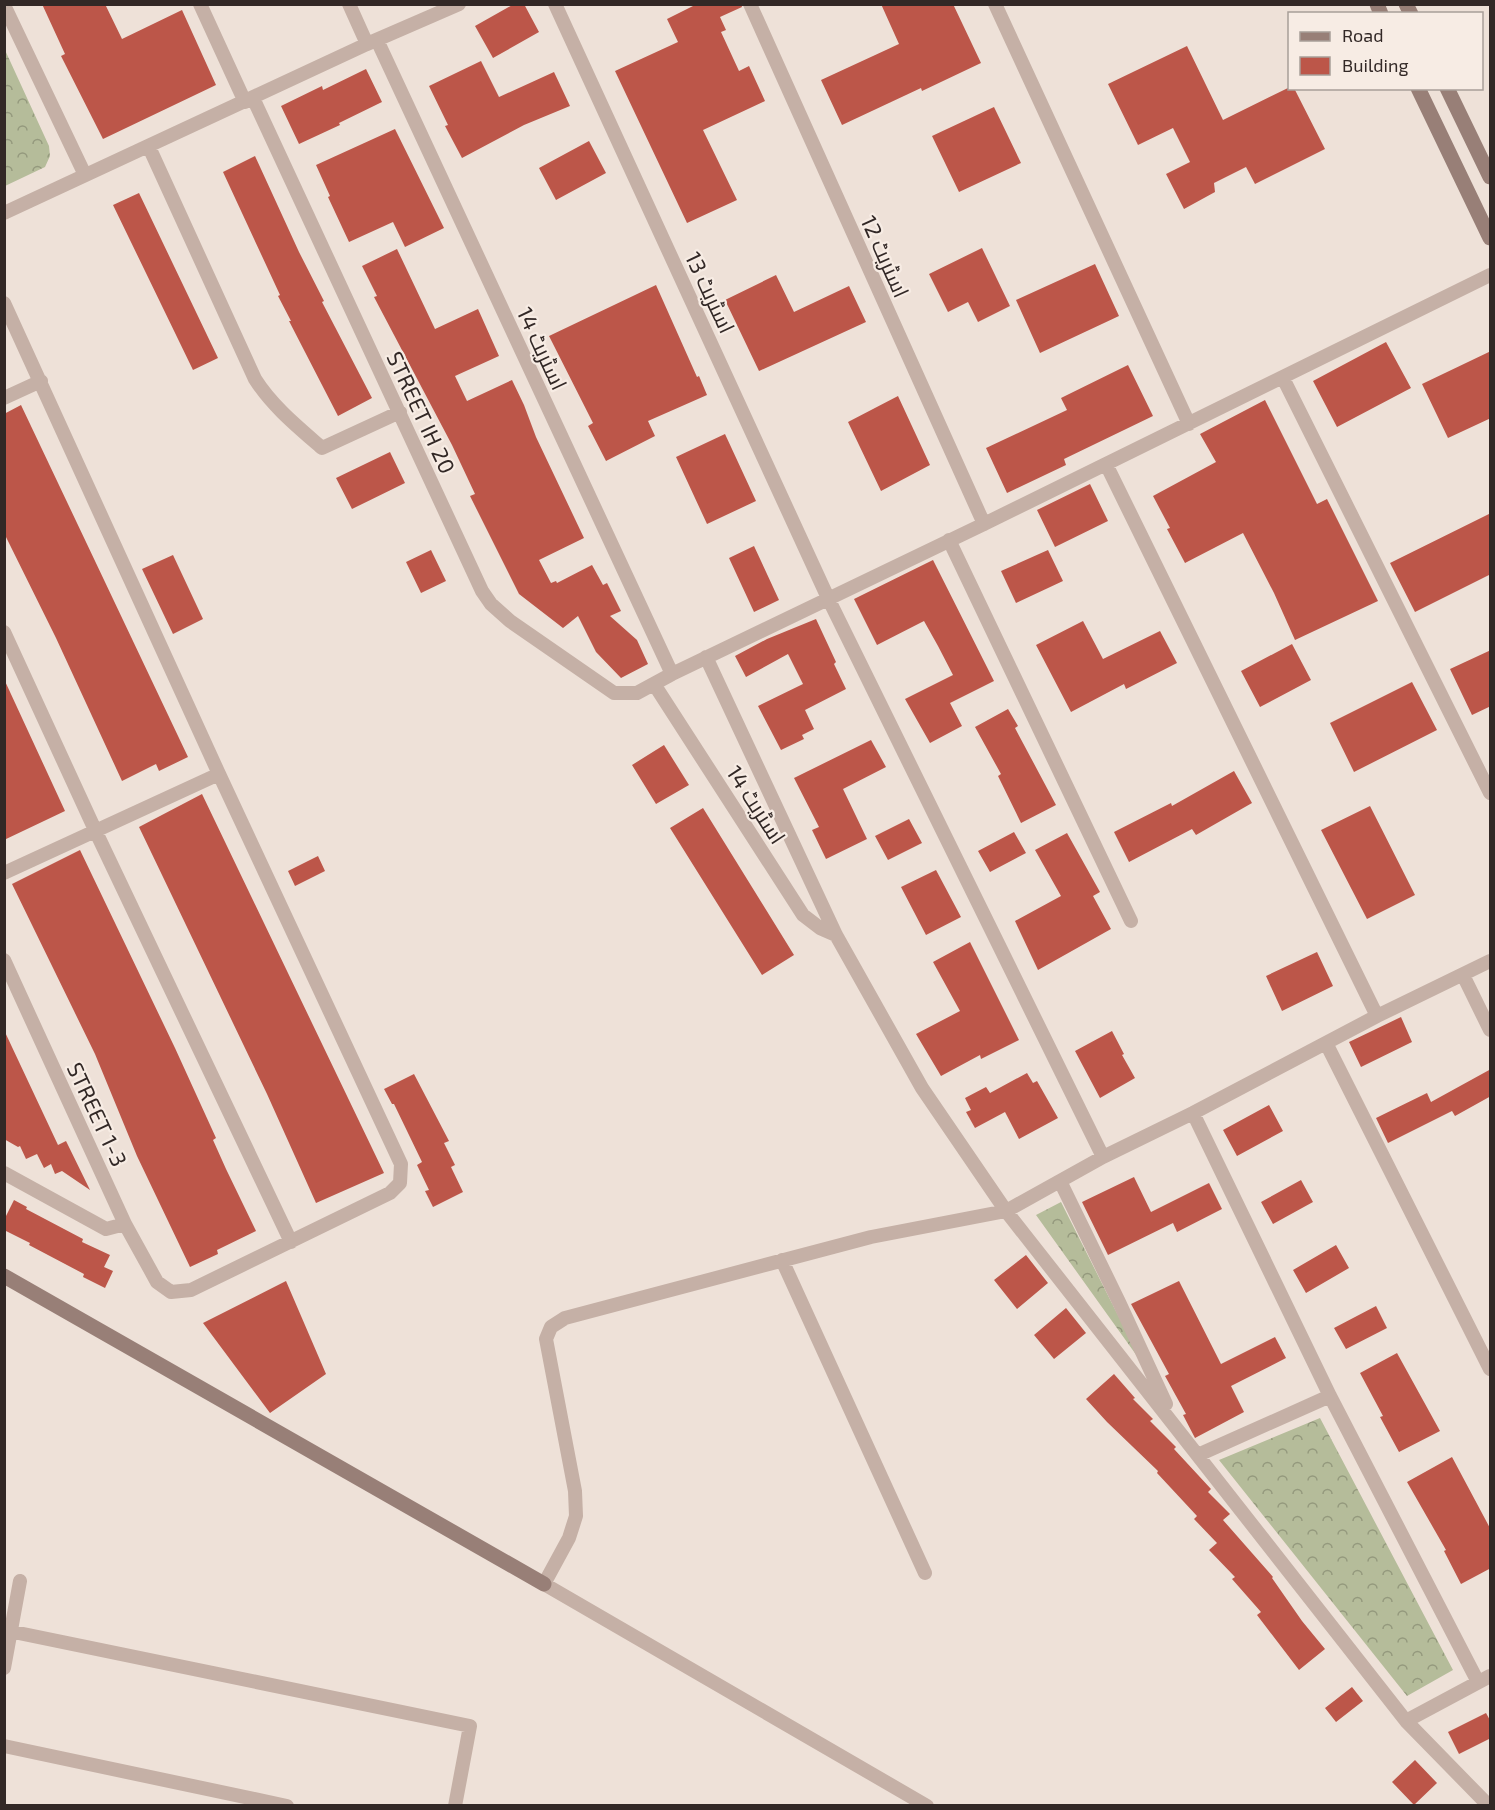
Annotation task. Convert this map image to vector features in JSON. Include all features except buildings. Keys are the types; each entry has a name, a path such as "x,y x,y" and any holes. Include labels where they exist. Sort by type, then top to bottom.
{"street":[{"name":"STREET IH 20","path":"200,4 400,412 482,591 491,604 510,621 614,693 637,693 654,684"},
{"name":"اسٹریٹ 14","path":"349,4 372,42 672,674"},
{"path":"4,213 459,4"},
{"name":"اسٹریٹ 13","path":"555,4 828,598 1102,1157"},
{"name":"اسٹریٹ 12","path":"750,4 984,524"},
{"path":"995,4 1189,424"},
{"path":"4,5 85,175"},
{"path":"1419,90 1491,238"},
{"path":"1448,90 1491,177"},
{"path":"149,147 263,392 322,448 400,412"},
{"path":"654,684 1491,275"},
{"path":"4,303 219,774 401,1164 400,1183 390,1193 291,1242 96,832 4,632"},
{"path":"1283,378 1491,793"},
{"path":"4,398 41,381"},
{"path":"1106,464 1377,1016"},
{"path":"949,540 1131,921"},
{"path":"706,657 836,935 922,1088 1006,1211 1406,1721 1489,1806"},
{"name":"اسٹریٹ 14","path":"654,684 803,915 820,928 836,935"},
{"path":"4,873 219,774"},
{"name":"STREET 1-3","path":"4,960 125,1224 157,1282 171,1292 190,1290 291,1242"},
{"path":"544,1584 569,1538 576,1516 575,1491 546,1339 551,1327 565,1318 871,1237 1006,1211 1102,1157 1193,1113 1377,1016 1491,961"},
{"path":"1463,975 1491,1030"},
{"path":"1326,1043 1491,1369"},
{"path":"1193,1113 1330,1396 1484,1679 1406,1721"},
{"path":"4,1173 106,1229 125,1224"},
{"path":"1060,1181 1119,1302 1174,1423"},
{"path":"782,1260 925,1573"},
{"path":"4,1276 544,1584 927,1806"},
{"path":"1198,1455 1330,1396"},
{"path":"4,1668 8,1631 20,1581"},
{"path":"8,1631 470,1726 455,1806"},
{"path":"4,1746 287,1806"}],"green space":[{"path":"5,50 49,146 50,156 45,167 5,186"},
{"path":"1061,1202 1142,1363 1036,1215"},
{"path":"1320,1418 1453,1670 1407,1696 1219,1460"}]}
